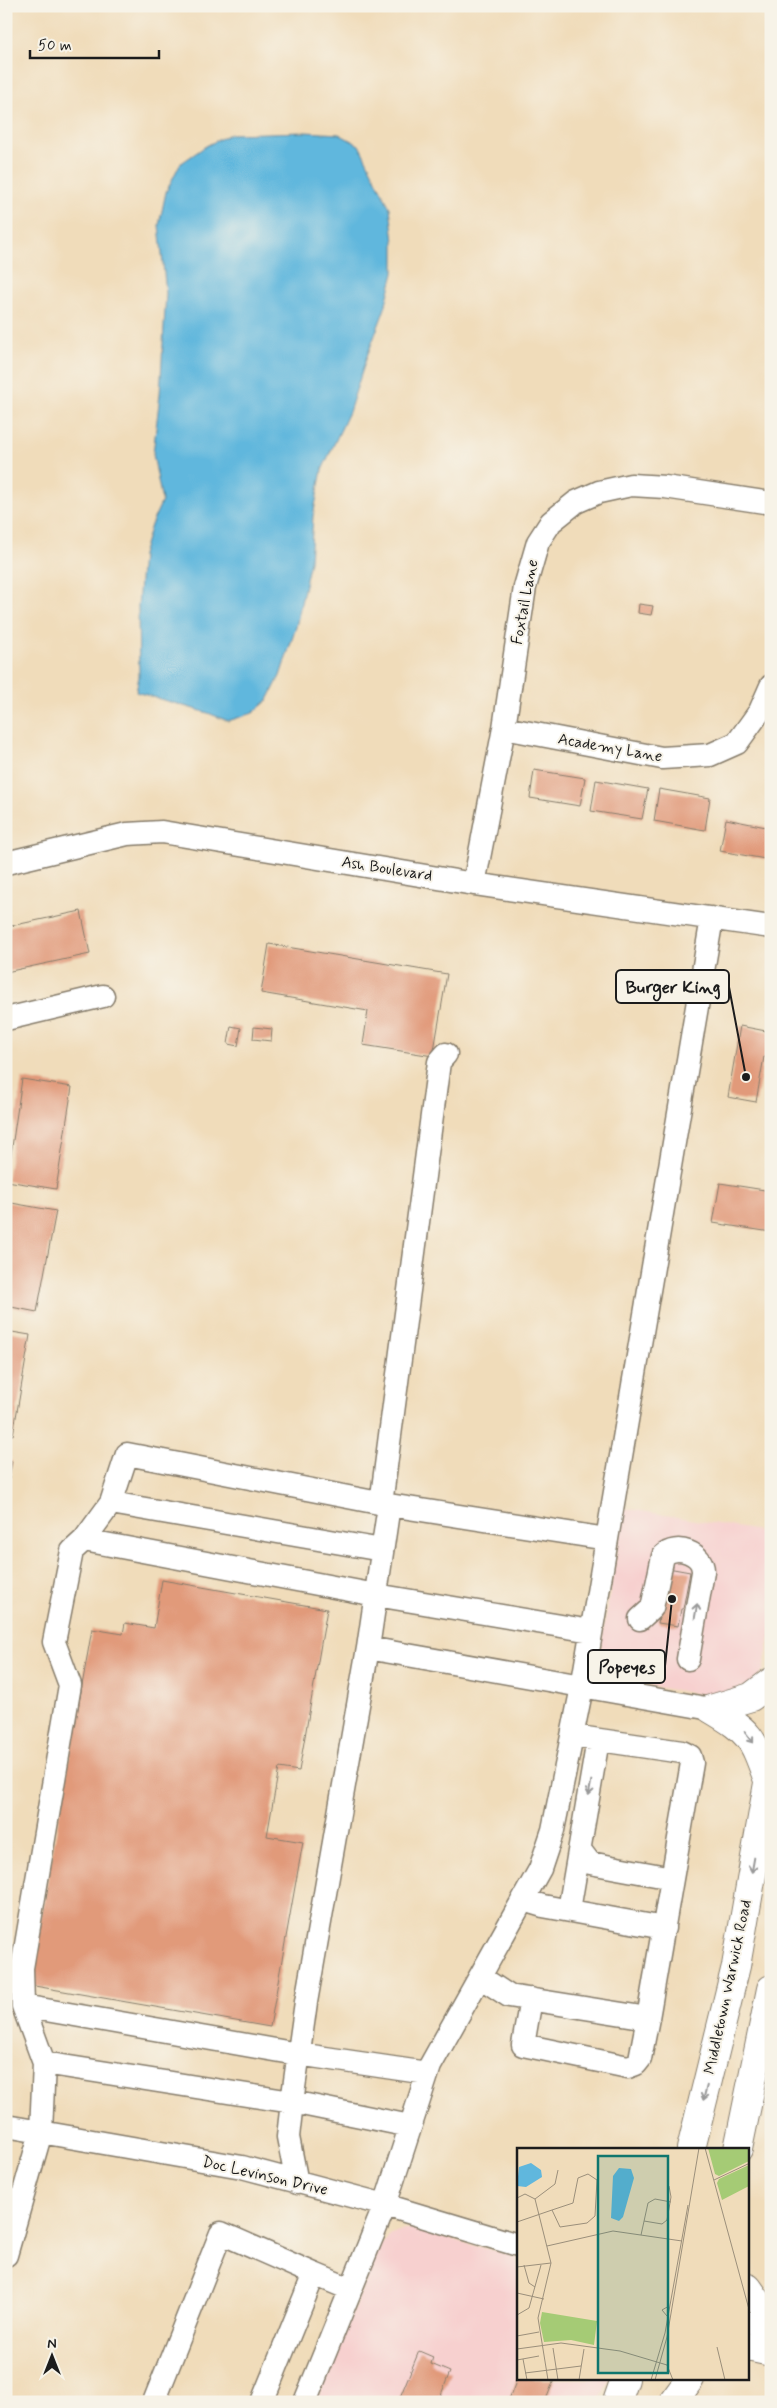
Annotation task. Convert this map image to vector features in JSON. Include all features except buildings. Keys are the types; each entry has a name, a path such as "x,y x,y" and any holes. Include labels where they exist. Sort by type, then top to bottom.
{"main road":[{"path":"711,1709 751,1697 771,1682"},
{"path":"711,1709 748,1734 770,1773"},
{"name":"Middletown Warwick Road","path":"691,2148 736,1966 770,1773"},
{"path":"738,2148 771,1989"},
{"path":"750,2291 771,2321"},
{"path":"750,2347 771,2352"},
{"path":"618,2402 625,2380"},
{"path":"663,2402 670,2380"},
{"path":"672,2402 689,2380"}],"street":[{"name":"Foxtail Lane","path":"474,884 504,728 525,587 538,542 551,522 576,502 599,492 631,485 665,487 771,503"},
{"name":"Academy Lane","path":"504,728 662,758 710,755 737,743 760,711 771,686"},
{"name":"Ash Boulevard","path":"6,863 127,834 162,832 474,884 771,927"},
{"path":"305,2402 385,2205 427,2073 540,1869 553,1830 582,1687 712,918"},
{"path":"6,1019 103,996"},
{"path":"297,2183 288,2137 298,2054 376,1594 382,1550 385,1504 439,1062 446,1054"},
{"path":"6,2256 41,2132 44,2063 23,2006 22,1968 70,1685 54,1642 72,1551 84,1540 111,1502 127,1454 385,1504 607,1539"},
{"path":"111,1502 382,1550"},
{"path":"84,1540 376,1594 591,1631"},
{"path":"640,1619 652,1608 663,1556 669,1552 676,1551 691,1553 699,1558 703,1565 703,1572 688,1659"},
{"path":"368,1648 711,1709"},
{"path":"531,1999 523,2045 628,2067 636,2064 640,2059 692,1762 690,1756 682,1752 572,1736"},
{"path":"569,1910 598,1740"},
{"path":"580,1850 590,1863 673,1873"},
{"path":"523,1900 664,1928"},
{"path":"480,1977 509,1996 648,2018"},
{"path":"23,2006 298,2054 427,2073"},
{"path":"44,2063 292,2102 410,2126"},
{"name":"Doc Levinson Drive","path":"6,2126 242,2167 385,2205 517,2245"},
{"path":"154,2402 221,2233 350,2289"},
{"path":"262,2402 314,2274"},
{"path":"750,2321 771,2332"}],"shaded area":[{"path":"624,1508 771,1533 771,1633 763,1670 754,1683 716,1697 602,1678 596,1675"},
{"path":"404,2229 412,2229 517,2257 517,2380 609,2380 598,2402 316,2402 380,2245 391,2234"}],"water":[{"path":"305,132 339,134 359,145 390,208 394,242 394,273 384,311 349,412 322,470 313,516 310,561 296,627 280,676 268,700 253,713 228,721 208,713 136,692 139,676 138,606 142,555 151,525 162,501 153,454 160,394 166,293 159,225 166,192 180,164 206,146 230,134"}],"place":[{"name":"Burger King","path":"746,1077"},
{"name":"Popeyes","path":"672,1599"}]}
